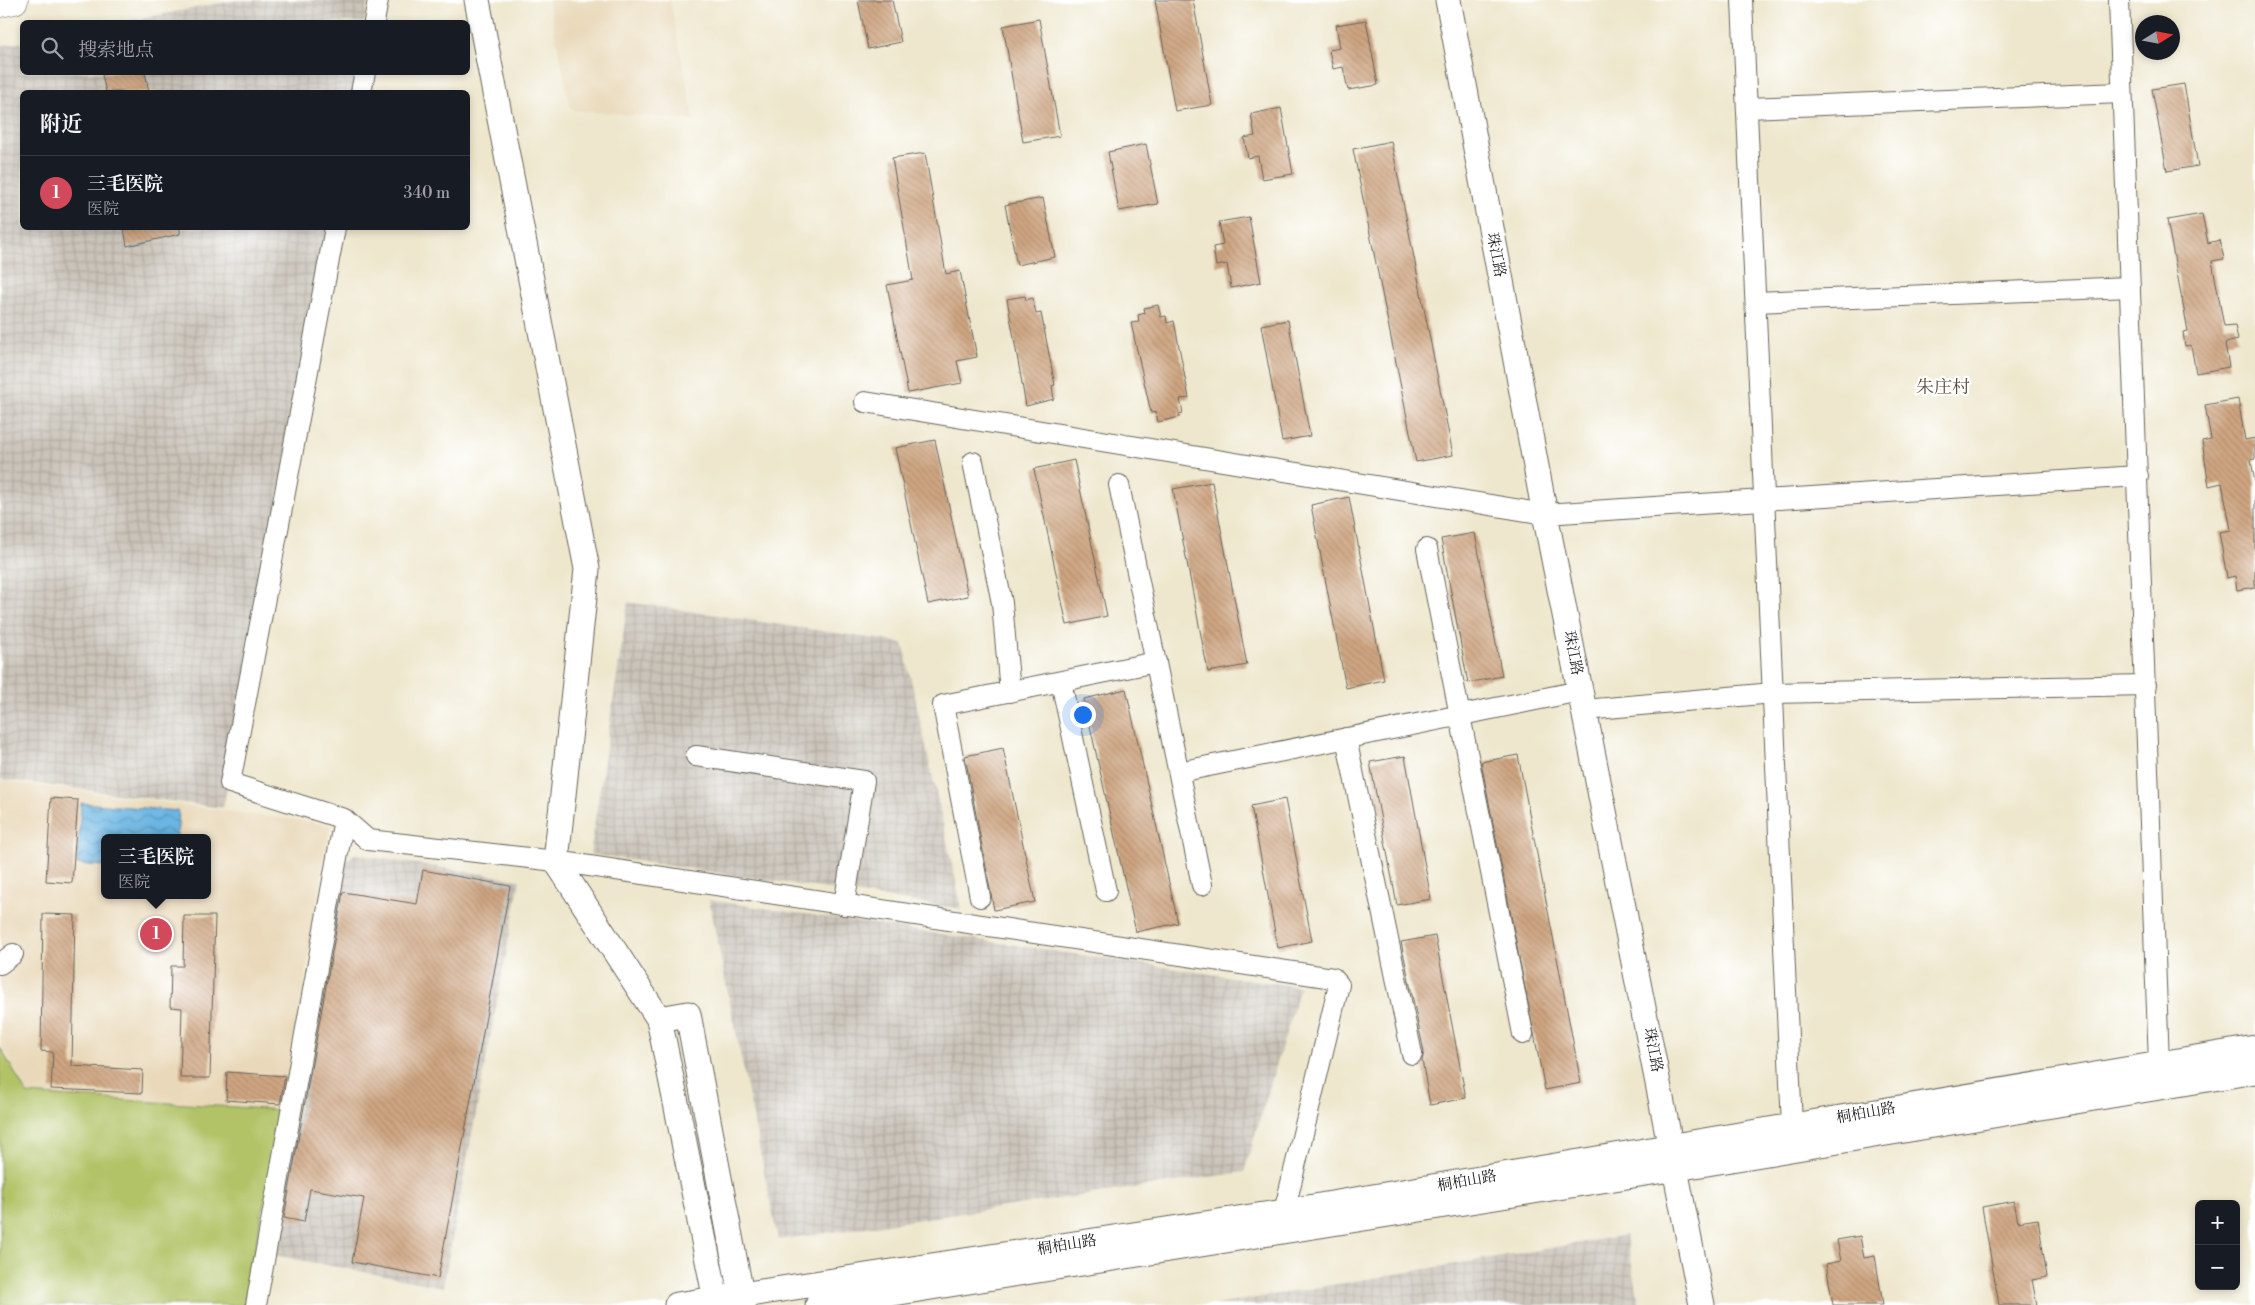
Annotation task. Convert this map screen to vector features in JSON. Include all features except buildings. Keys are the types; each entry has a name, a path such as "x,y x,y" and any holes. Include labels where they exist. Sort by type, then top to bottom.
{"main road":[{"path":"0,3 14,0"}],"street":[{"path":"374,20 378,0"},
{"path":"477,0 587,569 556,862 659,1019 717,1302"},
{"name":"珠江路","path":"1448,0 1582,701 1675,1157 1702,1305"},
{"path":"1742,0 1792,1126"},
{"path":"2119,0 2159,1063"},
{"path":"361,90 364,75"},
{"path":"1747,108 2122,93"},
{"path":"335,230 230,783 344,819 368,840 556,862 1333,978 1339,985 1284,1212"},
{"path":"1756,302 2130,287"},
{"path":"865,402 1546,514 1764,498 2138,476"},
{"path":"973,462 1002,603 1010,692"},
{"path":"1119,485 1202,885"},
{"path":"1427,549 1524,1034"},
{"path":"980,897 943,705 1156,662"},
{"path":"1061,682 1106,891"},
{"path":"1179,772 1460,715 1582,701 1772,693 2146,685"},
{"path":"1346,738 1412,1054"},
{"path":"696,756 864,781 844,905"},
{"path":"256,1305 344,819"},
{"path":"659,1019 688,1014 742,1300"},
{"name":"桐柏山路","path":"818,1305 1675,1157 1792,1126 2255,1048"},
{"name":"桐柏山路","path":"677,1305 742,1300 1284,1212 1675,1157 2255,1071"}],"shaded area":[{"path":"237,0 368,0 364,20 132,20"},
{"path":"548,0 670,0 694,120 571,110"},
{"path":"20,42 20,75 355,75 352,90 20,90 20,230 327,230 223,808 0,779 0,46"},
{"path":"628,602 903,643 962,909 590,854"},
{"path":"0,781 330,825 283,1109 28,1093 0,1043"},
{"path":"354,854 520,880 443,1287 273,1255 342,866"},
{"path":"709,900 1300,987 1244,1172 778,1240"},
{"path":"1626,1235 1640,1305 1214,1305"}],"green space":[{"path":"0,1047 27,1094 282,1110 244,1305 0,1305"}],"water":[{"path":"81,803 179,811 177,834 101,834 101,866 77,864"}],"place":[{"name":"三毛医院","path":"156,934"}],"district":[{"name":"朱庄村","path":"1943,387"}]}
